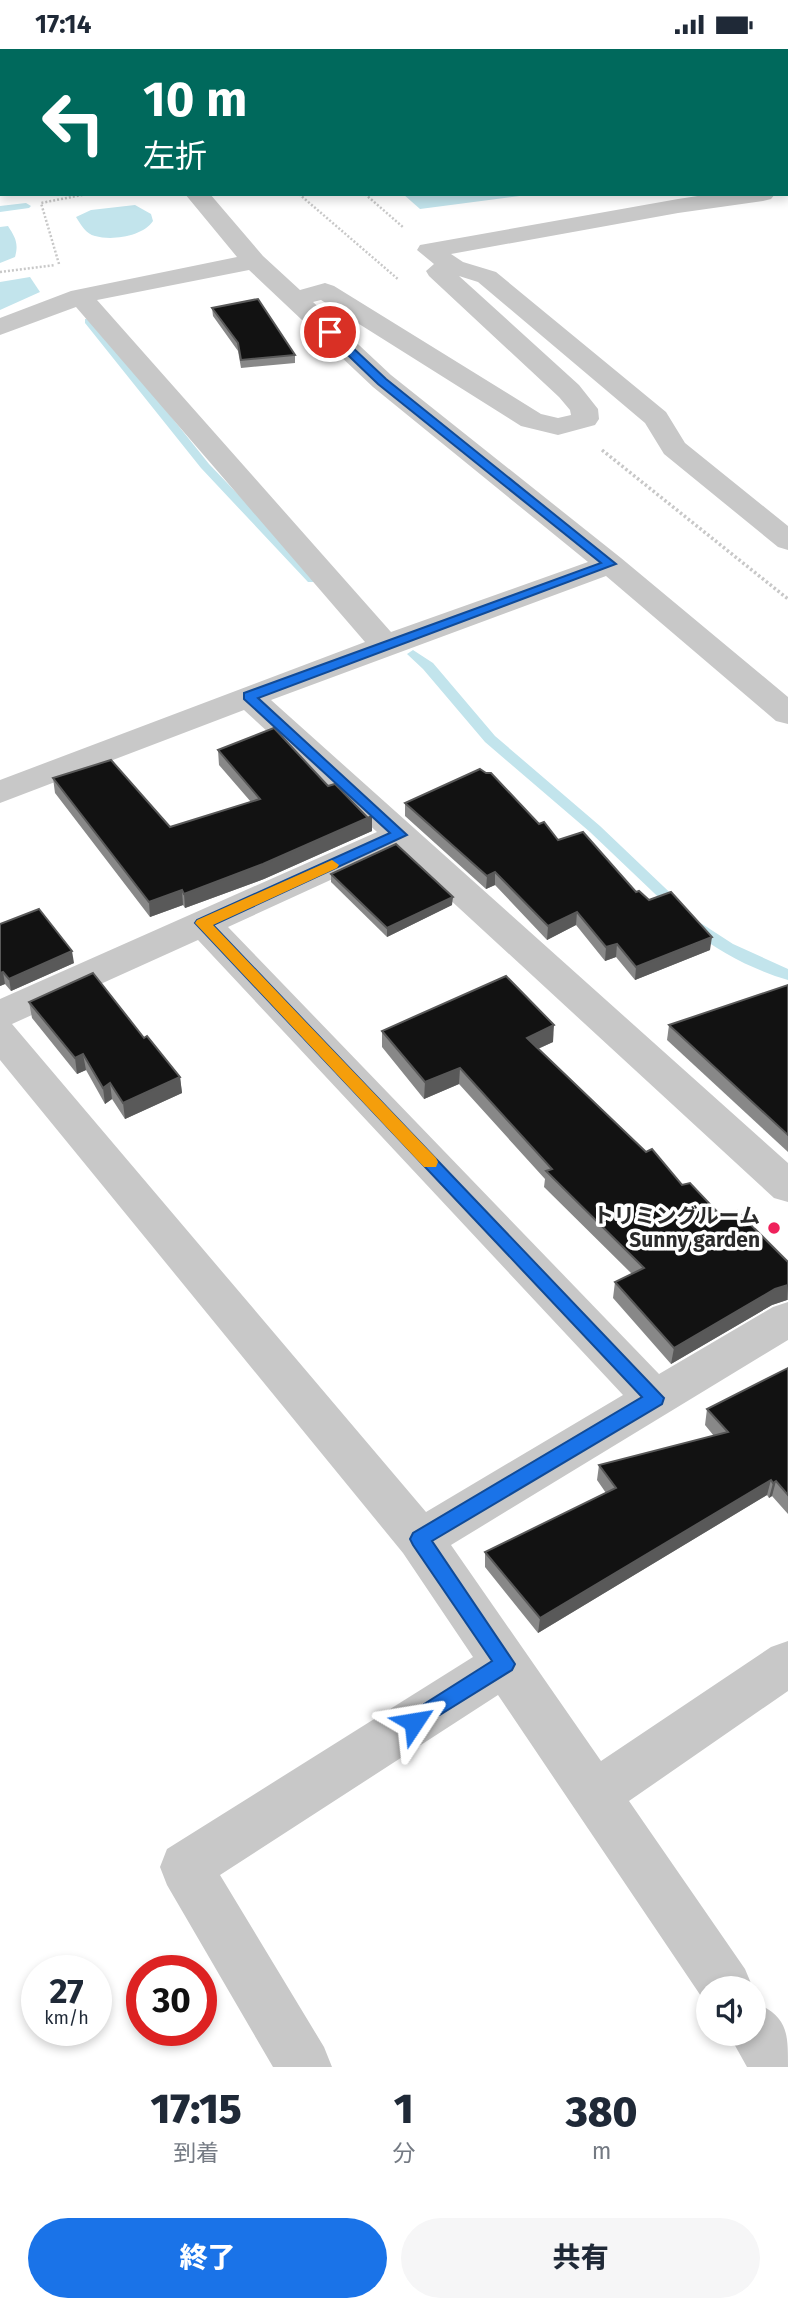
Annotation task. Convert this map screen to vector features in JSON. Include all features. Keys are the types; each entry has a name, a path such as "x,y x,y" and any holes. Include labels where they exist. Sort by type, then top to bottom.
{"street":[{"path":"199,196 254,261 382,381 610,564 788,714"},
{"path":"429,250 749,196"},
{"path":"429,250 454,267 487,277 656,418 674,448 788,541"},
{"path":"0,327 80,296 254,261"},
{"path":"295,299 325,291 531,420 553,428 572,426 585,419 584,409 569,391 438,271 454,267"},
{"path":"80,296 385,645"},
{"path":"0,792 248,696 610,564"},
{"path":"248,696 788,1187"},
{"path":"0,1014 400,835"},
{"path":"202,923 655,1398"},
{"path":"0,1034 420,1539 718,1976"},
{"path":"420,1539 788,1319"},
{"path":"594,1795 788,1663"},
{"path":"304,2067 186,1867 505,1664"},
{"path":"765,2046 779,2067"}],"path":[{"path":"39,196 58,264"},
{"path":"41,203 77,196"},
{"path":"367,196 429,250"}],"water":[{"path":"405,196 520,196 420,209"},
{"path":"135,205 151,214 153,221 142,230 127,236 110,238 92,235 76,217 91,210"},
{"path":"8,226 16,240 17,248 15,257 0,263 0,227"},
{"path":"30,277 40,292 0,310 0,282"}],"building":[{"path":"258,299 295,355 241,360 238,343 212,308"},
{"path":"274,728 328,786 335,784 368,818 263,864 184,894 182,890 149,902 53,778 111,760 170,827 260,799 218,750"},
{"path":"480,769 491,773 539,824 544,822 558,840 583,832 636,892 639,891 649,900 671,892 712,937 636,967 617,944 606,947 577,912 548,926 495,872 487,876 405,803"},
{"path":"396,844 453,897 387,928 331,874"},
{"path":"39,909 72,951 9,979 3,972 0,973 0,924"},
{"path":"93,973 144,1038 147,1036 180,1077 123,1103 110,1083 103,1088 83,1054 75,1058 29,1002"},
{"path":"506,976 554,1025 527,1038 646,1152 652,1149 682,1185 690,1183 723,1218 737,1211 788,1262 788,1285 775,1289 674,1348 615,1282 644,1268 546,1171 552,1169 460,1068 425,1082 382,1031"},
{"path":"788,985 788,1135 669,1025"},
{"path":"788,1368 788,1495 776,1481 773,1483 771,1480 540,1618 485,1552 616,1488 599,1465 728,1432 707,1409"}],"waterway":[{"path":"0,209 26,206"},
{"path":"89,321 205,466 312,579"},
{"path":"413,654 428,666 490,739 595,829 679,909"},
{"path":"696,925 728,948 788,975"}],"slow traffic":[{"path":"332,865 202,923 430,1162"}],"place":[{"name":"トリミングルーム Sunny garden","path":"774,1228"}],"route":[{"path":"330,332 382,381 610,564 248,696 400,835 202,923 655,1398 420,1539 505,1664 414,1722"}]}
